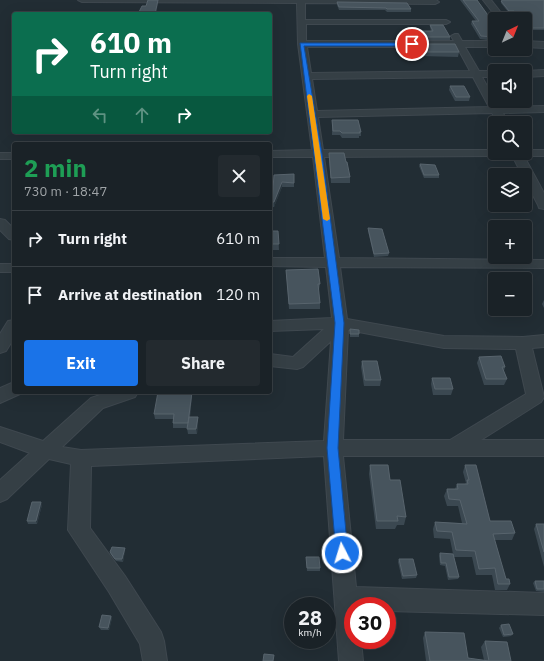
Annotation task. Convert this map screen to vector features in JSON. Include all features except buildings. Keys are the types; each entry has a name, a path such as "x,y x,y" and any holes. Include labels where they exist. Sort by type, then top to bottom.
{"street":[{"path":"82,0 302,1 439,9"},
{"path":"487,0 496,12"},
{"path":"302,1 302,44 340,323 333,448 346,597"},
{"path":"302,22 439,9"},
{"path":"439,9 500,116"},
{"path":"302,44 488,44"},
{"path":"532,44 544,44"},
{"path":"306,76 488,74"},
{"path":"532,74 544,74"},
{"path":"312,114 544,110"},
{"path":"272,154 488,153"},
{"path":"532,153 544,153"},
{"path":"0,156 12,156"},
{"path":"521,160 544,205"},
{"path":"0,223 12,234"},
{"path":"272,262 544,264"},
{"path":"0,268 12,268"},
{"path":"272,360 297,363 340,323"},
{"path":"272,326 340,323 444,342 523,343 544,341"},
{"path":"0,347 12,328"},
{"path":"453,448 539,400 523,343"},
{"path":"0,396 12,390"},
{"path":"0,493 97,403 123,394"},
{"path":"0,434 46,451 81,458 333,448 544,448"},
{"path":"81,458 79,530 116,584 152,641 155,661"},
{"path":"396,600 544,604"},
{"path":"350,649 351,661"}],"slow traffic":[{"path":"309,96 327,219"}],"route":[{"path":"342,553 333,448 340,323 302,44 412,44"}]}
